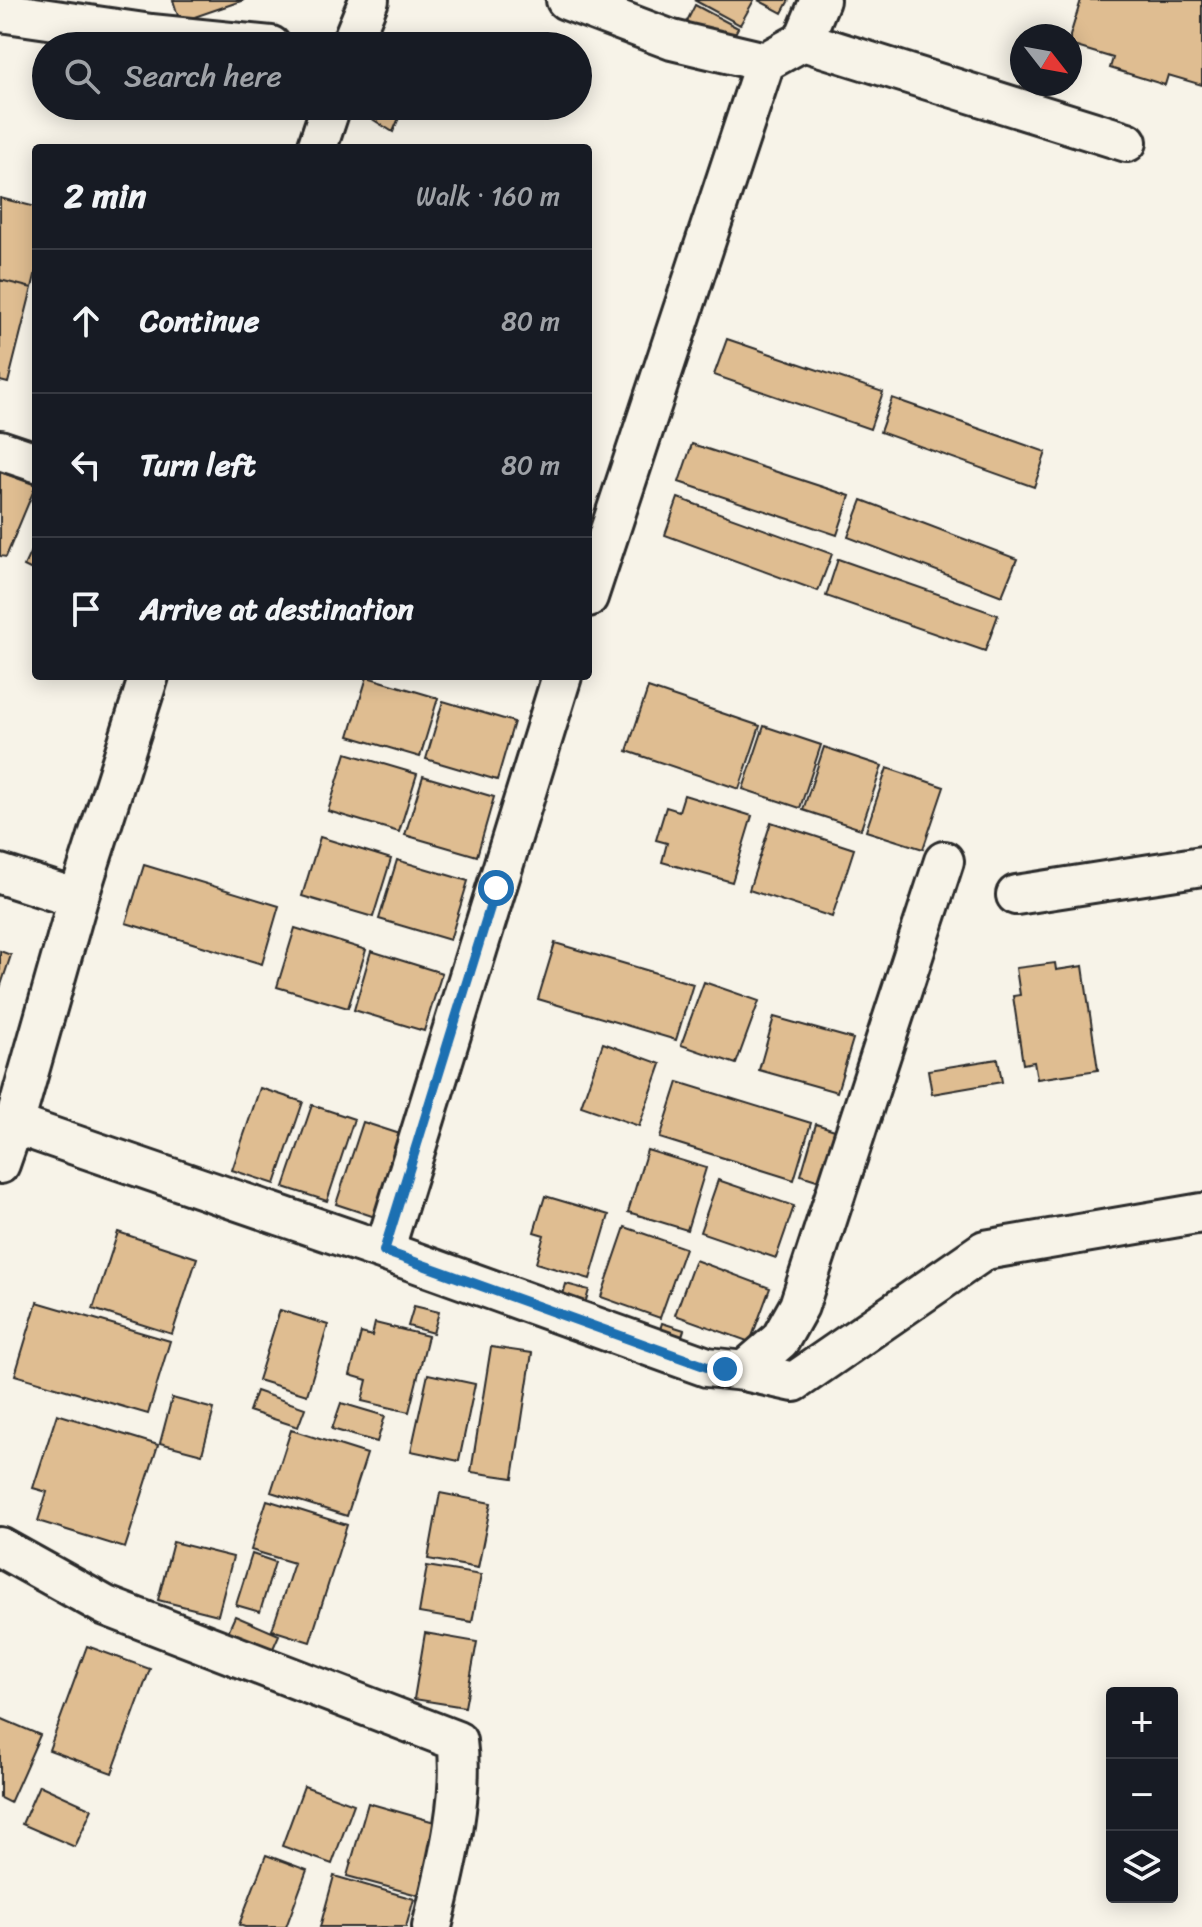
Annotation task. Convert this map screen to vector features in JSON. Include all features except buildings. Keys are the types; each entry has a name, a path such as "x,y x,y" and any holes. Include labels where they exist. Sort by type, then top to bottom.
{"street":[{"path":"356,32 369,0"},
{"path":"566,0 672,40 765,62 803,41 820,0"},
{"path":"0,12 137,32"},
{"path":"803,41 1127,142"},
{"path":"592,585 765,62"},
{"path":"318,144 326,120"},
{"path":"0,450 32,461"},
{"path":"0,1164 78,899 148,680"},
{"path":"384,1251 561,680"},
{"path":"744,1371 780,1340 799,1306 944,861"},
{"path":"1016,895 1202,866"},
{"path":"0,874 78,899"},
{"path":"14,1124 384,1251 707,1367 794,1382 985,1250 1202,1213"},
{"path":"0,1547 106,1606 457,1741 459,1783 445,1873 432,1927"}],"route":[{"path":"496,888 384,1251 707,1367 725,1369"}]}
